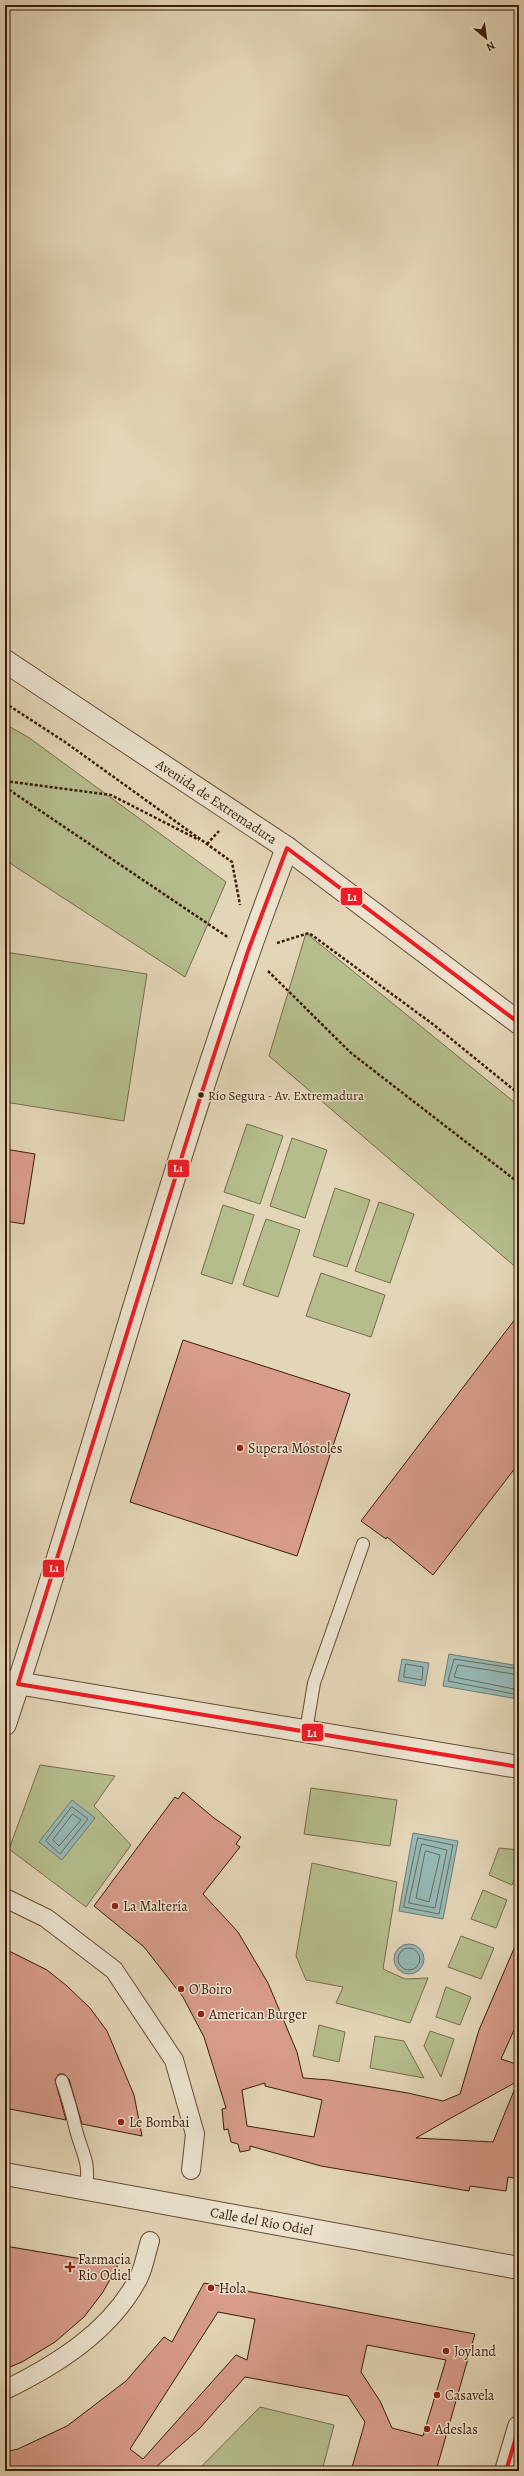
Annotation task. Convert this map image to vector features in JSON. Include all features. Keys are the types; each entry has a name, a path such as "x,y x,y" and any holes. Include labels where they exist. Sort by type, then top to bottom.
{"street":[{"name":"Avenida de Extremadura","path":"5,661 287,848 519,1023"},
{"path":"5,1724 12,1682 248,951 287,848"},
{"path":"12,1682 519,1767"},
{"path":"5,1898 46,1918 114,1970 174,2060 195,2134 191,2170"},
{"name":"Calle del Río Odiel","path":"5,2174 519,2268"},
{"path":"5,2390 39,2373 79,2346 114,2314 138,2279 150,2241"},
{"path":"506,2471 519,2427"}],"lane":[{"path":"306,1731 314,1683 363,1544"},
{"path":"62,2081 71,2104 76,2131 87,2158 88,2172 86,2190"}],"path":[{"path":"5,703 66,742 232,862 240,906"},
{"path":"5,781 111,795 208,845"},
{"path":"208,845 233,811"},
{"path":"248,951 309,933 434,1025 519,1094"}],"green space":[{"path":"5,724 28,737 226,882 185,977 5,860"},
{"path":"306,933 519,1106 519,1270 269,1056"},
{"path":"5,952 147,974 124,1121 5,1102"},
{"path":"247,1124 283,1136 260,1204 224,1192"},
{"path":"292,1138 327,1150 305,1218 270,1206"},
{"path":"335,1188 370,1200 347,1267 313,1256"},
{"path":"379,1202 414,1214 390,1283 355,1271"},
{"path":"223,1205 254,1215 232,1284 201,1274"},
{"path":"266,1219 300,1230 278,1297 243,1285"},
{"path":"321,1273 385,1295 371,1337 306,1316"},
{"path":"40,1765 115,1776 94,1806 131,1845 86,1907 9,1849"},
{"path":"311,1788 397,1800 390,1846 304,1834"},
{"path":"499,1848 519,1850 519,1868 512,1885 489,1875"},
{"path":"312,1863 397,1882 383,1969 405,1979 428,1978 410,2023 336,2003 343,1987 306,1980 296,1956"},
{"path":"483,1890 507,1900 496,1928 471,1919"},
{"path":"461,1936 494,1948 481,1979 448,1967"},
{"path":"446,1987 471,1997 460,2025 436,2017"},
{"path":"319,2025 345,2032 339,2062 313,2056"},
{"path":"430,2031 454,2039 441,2077 424,2046"},
{"path":"375,2036 404,2041 424,2078 370,2068"},
{"path":"260,2407 334,2425 322,2471 197,2471"}],"water":[{"path":"449,1654 519,1666 518,1699 443,1686"},
{"path":"402,1659 429,1663 425,1686 398,1681"},
{"path":"72,1800 95,1818 62,1860 39,1842"},
{"path":"413,1833 458,1841 443,1919 399,1911"},
{"path":"409,1944 415,1945 423,1953 423,1965 415,1973 409,1974 403,1973 395,1965 394,1959 395,1953 403,1945"}],"building":[{"path":"5,1149 35,1154 24,1224 5,1221"},
{"path":"519,1314 519,1463 433,1575 387,1537 386,1539 361,1521"},
{"name":"Supera Móstoles","path":"183,1340 350,1394 297,1556 130,1502"},
{"path":"183,1792 214,1818 241,1837 236,1844 240,1847 203,1894 238,1932 268,1983 297,2052 303,2078 329,2080 408,2093 443,2101 460,2094 479,2030 519,1937 519,2019 501,2059 519,2065 519,2179 508,2177 506,2191 470,2186 469,2191 321,2166 250,2146 250,2150 240,2152 238,2144 231,2142 228,2129 224,2130 222,2109 226,2108 204,2037 183,1997 144,1947 94,1906 175,1797 178,1799","holes":["518,2081 493,2142 416,2138 451,2118","265,2083 265,2086 322,2100 314,2137 247,2126 242,2090"]},
{"path":"5,1949 47,1970 67,1986 90,2008 107,2031 134,2095 142,2136 82,2124 69,2079 64,2074 59,2074 55,2080 66,2120 5,2108"},
{"path":"5,2246 118,2265 103,2292 84,2317 55,2342 22,2362 5,2369"},
{"path":"204,2283 475,2334 436,2471 351,2471 365,2422 348,2396 245,2377 200,2428 155,2468 159,2471 5,2471 5,2452 18,2449 67,2426 126,2381 164,2337 172,2342","holes":["218,2312 255,2319 247,2360 236,2355 143,2459 130,2449","367,2345 446,2360 423,2436 392,2428 380,2401 361,2372"]}],"transit line":[{"name":"L1","path":"519,1023 287,848 248,951 200,1098 18,1684 519,1767"},
{"name":"L1","path":"506,2471 519,2427"}],"place":[{"name":"Río Segura - Av. Extremadura","path":"201,1095"},
{"name":"Supera Móstoles","path":"240,1448"},
{"name":"La Maltería","path":"115,1906"},
{"name":"O'Boiro","path":"181,1989"},
{"name":"American Burger","path":"201,2014"},
{"name":"Le Bombai","path":"121,2122"},
{"name":"Farmacia Rio Odiel","path":"70,2267"},
{"name":"Hola","path":"211,2288"},
{"name":"Joyland","path":"446,2351"},
{"name":"Casavela","path":"437,2395"},
{"name":"Adeslas","path":"427,2429"}]}
